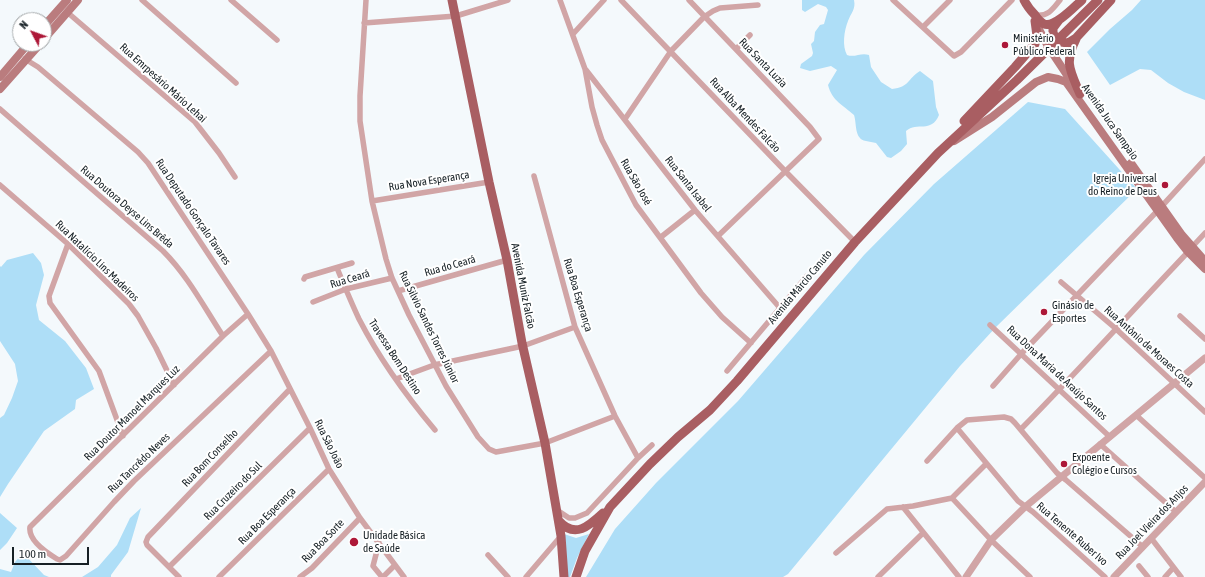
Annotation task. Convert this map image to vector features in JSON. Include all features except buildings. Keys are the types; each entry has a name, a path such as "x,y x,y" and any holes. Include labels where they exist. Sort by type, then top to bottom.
{"main road":[{"path":"52,17 67,0"},
{"path":"52,30 78,0"},
{"name":"Avenida Muniz Falcão","path":"452,0 523,346 545,443 556,510 562,536 564,577"},
{"path":"1074,40 1064,43 1053,34 1057,23 1082,0"},
{"name":"Avenida Márcio Canuto","path":"576,577 585,551 610,507 650,464 678,437 710,410 737,381 854,242 946,144 1017,80 1098,0"},
{"path":"1080,94 1068,61 1070,50 1074,40 1111,0"},
{"path":"938,153 956,129 1019,63 1034,44 1036,36 1036,21 1026,3"},
{"path":"1036,21 1046,24 1057,23"},
{"name":"Avenida Juca Sampaio","path":"1036,21 1049,48 1070,80 1205,269"},
{"path":"0,76 21,52"},
{"path":"0,89 33,52"},
{"name":"Avenida Juca Sampaio","path":"946,144 961,137 992,117 1036,82 1048,77 1058,79 1070,85 1160,208"},
{"name":"Avenida Juca Sampaio","path":"1190,250 1205,261"},
{"path":"559,521 571,530 581,529 587,527 610,507"}],"street":[{"path":"142,0 236,83"},
{"path":"231,0 276,40"},
{"name":"Rua Silvio Sandes Torres Júnior","path":"366,0 360,96 360,121 372,201 386,260 392,278 434,365 446,386 478,437 489,449 496,452 545,443 615,416"},
{"path":"364,23 456,16 508,0"},
{"name":"Rua São José","path":"560,0 585,69 592,107 602,140 633,199 709,302 722,317 751,343"},
{"path":"573,34 604,0"},
{"name":"Rua Alba Mendes Falcão","path":"621,0 854,242"},
{"name":"Rua Santa Luzia","path":"689,0 819,138 818,142 786,172"},
{"path":"893,0 954,56 961,52 1012,0"},
{"path":"923,27 950,0"},
{"path":"1036,21 1049,13 1060,0"},
{"path":"625,119 671,51 704,17 720,8 758,5"},
{"name":"Rua Emrpesário Mário Lehai","path":"67,12 194,122 219,153 235,177"},
{"path":"736,49 750,34"},
{"name":"Rua Deputado Gonçalo Tavares","path":"18,56 38,67 138,152 148,163 248,314"},
{"name":"Rua Santa Isabel","path":"585,69 695,210 780,308"},
{"name":"Rua Doutora Deyse Lins Brêda","path":"0,109 174,262 223,336"},
{"path":"993,386 1022,353 1205,159"},
{"path":"718,236 786,172"},
{"name":"Rua Boa Esperança","path":"534,176 575,327 615,416 638,458"},
{"name":"Rua Nova Esperança","path":"372,201 408,197 489,182"},
{"name":"Rua Natalício Lins Madeiros","path":"0,185 68,244 129,304 138,316 156,348 174,385"},
{"path":"661,237 695,210"},
{"path":"1020,429 1060,389 1115,328 1205,233"},
{"path":"68,244 49,296 50,303 99,372 123,436"},
{"name":"Rua do Ceará","path":"398,291 506,260"},
{"path":"304,279 305,277 352,263"},
{"name":"Travessa Bom Destino","path":"337,268 368,336 396,379 434,430"},
{"path":"727,371 807,276"},
{"name":"Rua Ceará","path":"313,302 346,289 392,278"},
{"name":"Rua Antônio de Moraes Costa","path":"1061,282 1115,328 1205,412"},
{"name":"Rua Doutor Manoel Marques Luz","path":"30,527 223,336 248,314"},
{"name":"Rua São João","path":"248,314 271,351 329,469 360,518 404,577"},
{"path":"1180,316 1205,339"},
{"name":"Rua Dona Maria de Araújo Santos","path":"990,324 1110,437"},
{"path":"396,379 434,365 523,346 575,327"},
{"name":"Rua Tancrêdo Neves","path":"30,527 30,532 34,541 52,556 60,560 63,558 134,481 271,351"},
{"path":"966,577 992,540 1025,507 1205,358"},
{"name":"Rua Bom Conselho","path":"169,567 146,542 148,536 290,389"},
{"path":"1136,415 1205,478"},
{"path":"927,461 957,428 967,420 1010,419 1057,473 1143,547"},
{"name":"Rua Cruzeiro do Sul","path":"169,567 310,428"},
{"name":"Rua Tenente Ruber Ivo","path":"957,428 1018,501 1033,512 1105,577"},
{"path":"1100,444 1176,512"},
{"path":"556,510 569,518 575,518 587,513 652,445"},
{"path":"836,553 884,511 891,508 932,503 952,498 986,464"},
{"name":"Rua Boa Esperança","path":"219,577 329,469"},
{"name":"Rua Joel Vieira dos Anjos","path":"1114,577 1176,512 1204,486"},
{"path":"952,498 1030,577"},
{"path":"903,507 922,533 959,577"},
{"name":"Rua Boa Sorte","path":"300,577 312,568 360,518"},
{"path":"878,577 922,533"},
{"path":"526,577 562,536"},
{"path":"1151,538 1181,577"},
{"path":"379,543 373,566 383,577 395,565"},
{"path":"488,555 508,577"},
{"path":"1139,566 1148,577"},
{"path":"169,567 179,577"},
{"path":"1164,577 1173,568"}],"shaded area":[{"path":"802,0 854,0 854,8 845,29 845,51 847,55 850,56 863,54 869,55 871,67 881,82 892,89 905,85 920,71 933,81 936,107 939,115 936,121 928,126 910,128 906,131 907,144 901,151 891,158 887,157 876,143 862,140 859,137 854,115 832,95 828,85 837,70 831,66 810,71 800,68 801,64 812,56 813,53 811,44 814,41 815,32 820,25 824,24 828,10 826,7 818,4 805,12 802,10"},
{"path":"1141,0 1205,0 1205,100 1184,92 1168,83 1151,70 1140,69 1110,85 1087,52"},
{"path":"1028,102 1065,109 1137,189 996,327 960,366 788,574 783,577 586,577 615,529 656,483 738,401 864,255 934,184"},
{"path":"33,253 41,263 44,275 36,305 39,320 65,341 86,368 94,389 76,400 75,409 44,431 0,497 0,418 4,415 18,381 15,364 0,341 0,266 1,267 7,260"},
{"path":"141,508 128,552 111,577 82,577 98,567 117,545 130,518"},
{"path":"0,513 17,528 7,543 0,550"},
{"path":"564,534 576,538 589,534 577,558 570,577 567,577"},
{"path":"23,553 44,575 49,577 0,577 0,569 11,572 15,562"}],"place":[{"name":"Ministério Público Federal","path":"1005,45"},
{"name":"Igreja Universal do Reino de Deus","path":"1165,185"},
{"name":"Ginásio de Esportes","path":"1044,312"},
{"name":"Expoente Colégio e Cursos","path":"1064,464"},
{"name":"Unidade Básica de Saúde","path":"354,542"}]}
